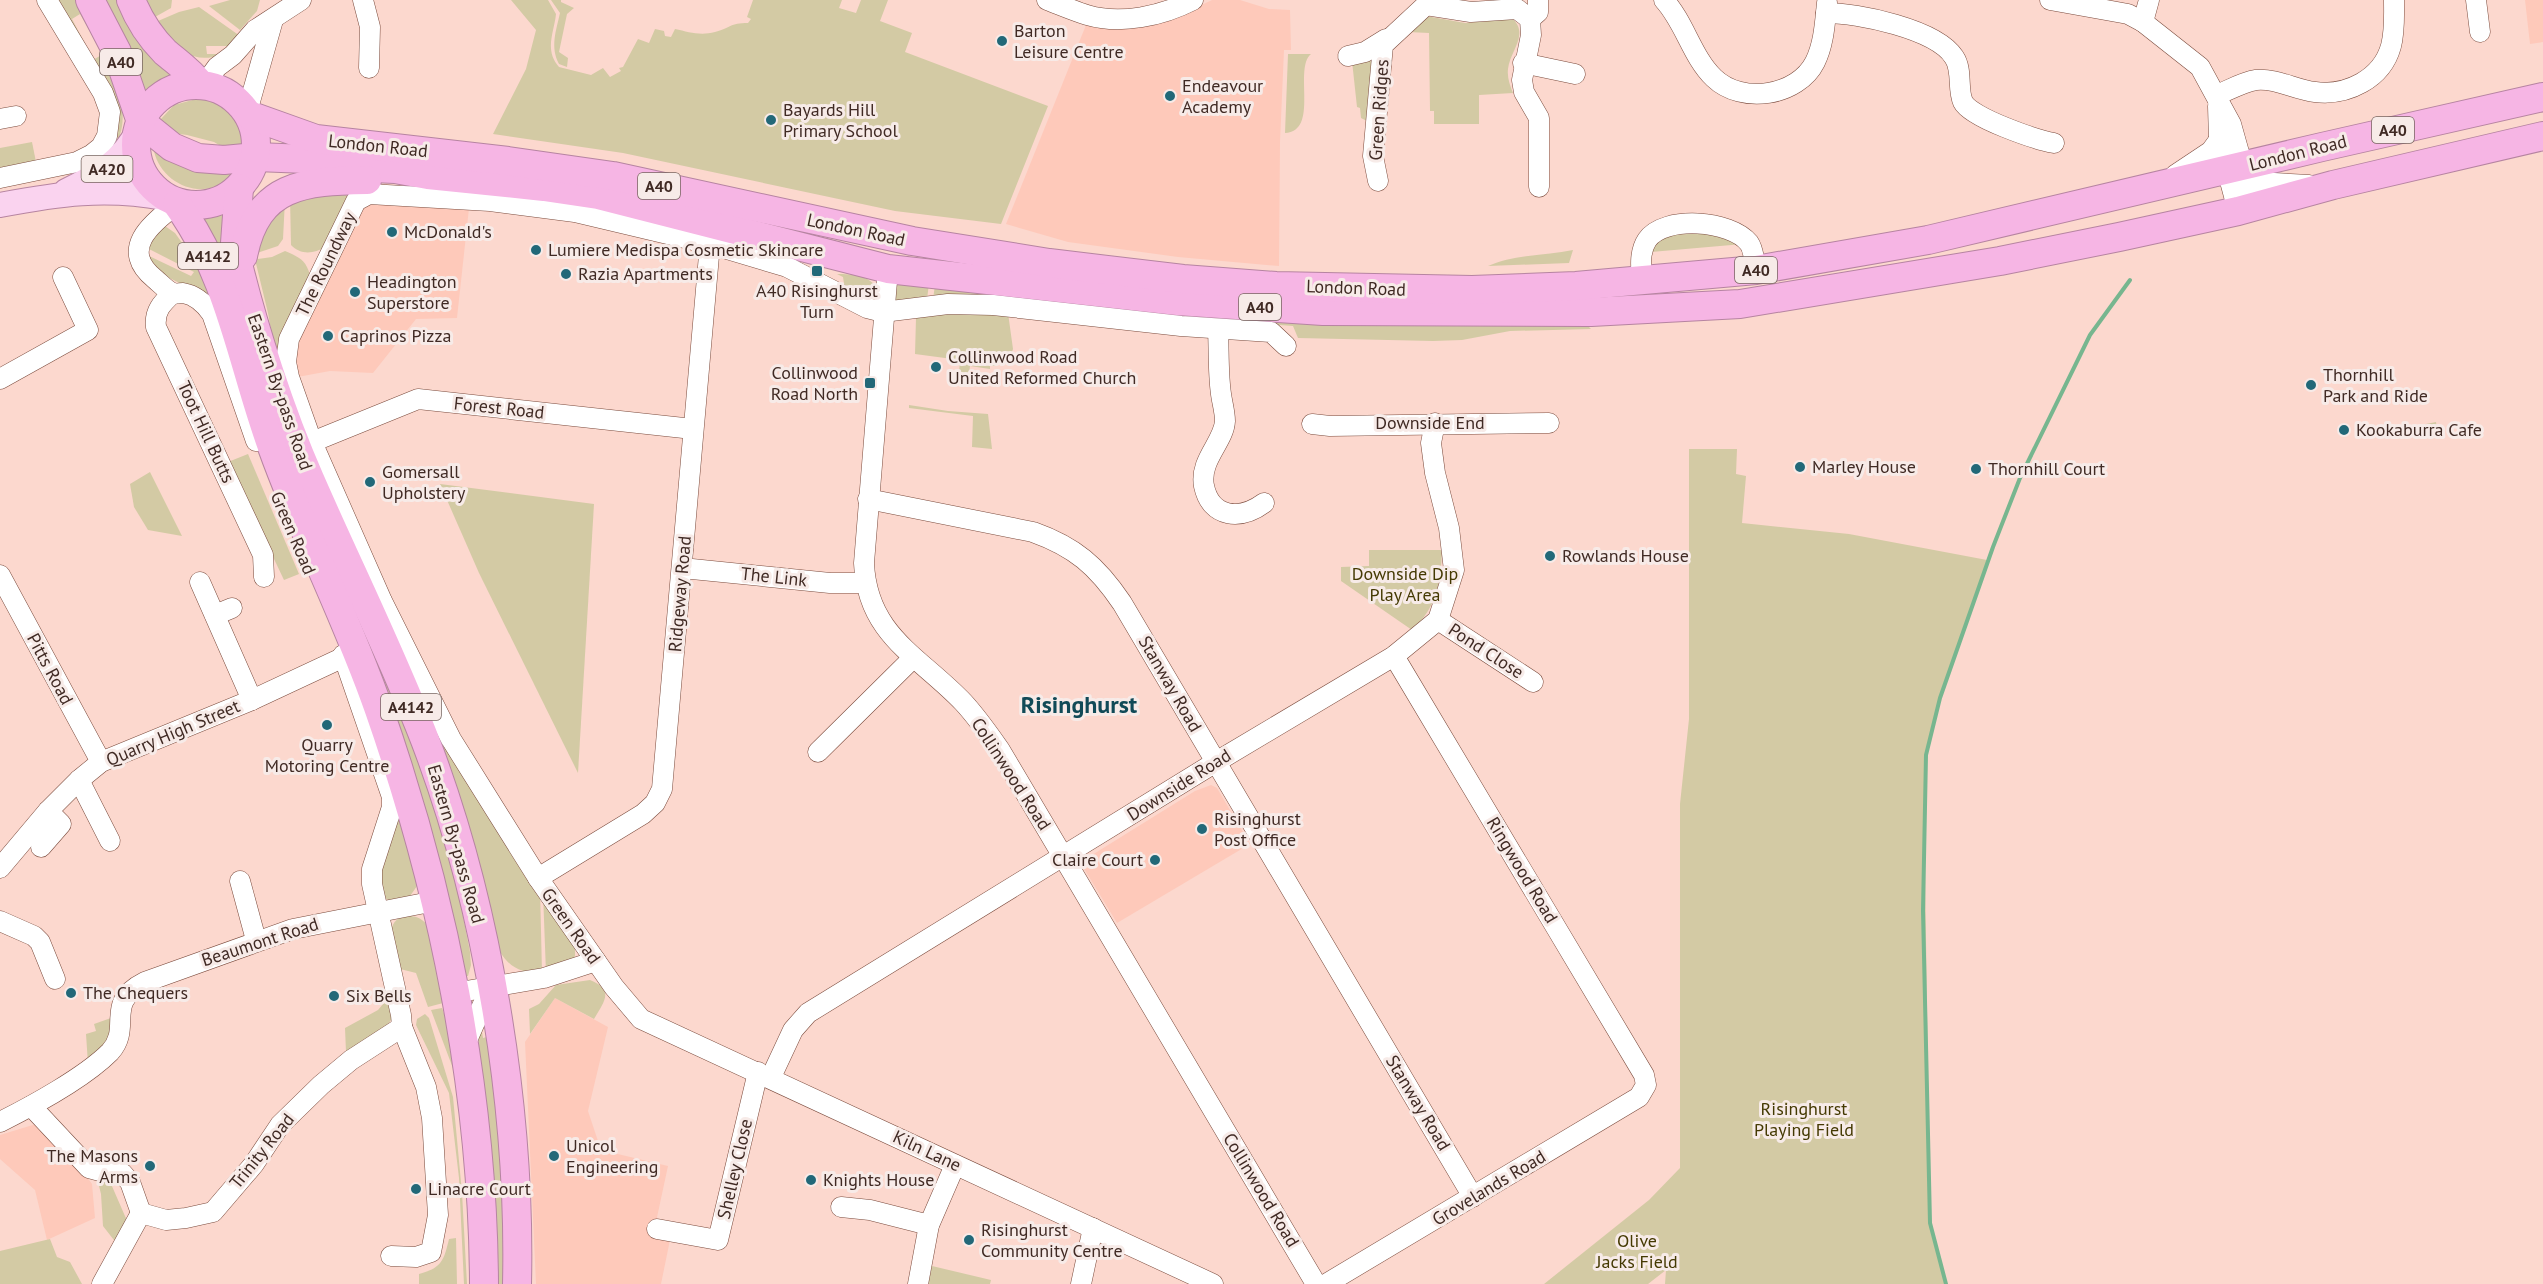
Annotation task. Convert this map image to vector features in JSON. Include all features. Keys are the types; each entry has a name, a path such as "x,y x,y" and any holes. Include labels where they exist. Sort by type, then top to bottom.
{"highway":[{"name":"A40","path":"90,0 117,52 140,126"},
{"name":"A40","path":"130,0 149,34 202,85"},
{"path":"140,126 155,101 167,92 189,85 202,85 222,90 236,99 248,113 257,141 256,157 241,185 220,200 211,203 171,201"},
{"name":"London Road","path":"2242,187 2543,98"},
{"name":"London Road","path":"248,113 316,139 508,160 614,176 912,241 1048,263 1183,279 1473,301"},
{"name":"London Road","path":"140,126 172,147 191,156 211,160 256,157 307,159 359,180 396,180 428,175 598,195 888,269 1178,301 1323,311 1473,301"},
{"name":"Eastern By-pass Road","path":"140,126 137,149 139,165 147,182 186,216 218,276 273,450 360,658 396,762 435,901 464,1048 478,1167 484,1284"},
{"name":"A40","path":"1473,301 1756,270 1928,240 2155,188 2332,185 2543,136"},
{"path":"241,185 314,174 359,180"},
{"path":"241,276 246,243 252,226 260,211 274,197 296,186 359,180"},
{"name":"Eastern By-pass Road","path":"241,185 235,243 241,276 276,387 309,476 387,653 440,782 463,859 500,1031 513,1158 518,1244 517,1284"},
{"name":"A40","path":"1473,301 1591,312 1740,304 2000,261 2242,187"}],"main road":[{"name":"A420","path":"62,193 109,167 125,152 140,126"},
{"name":"A420","path":"0,205 62,193 126,193 171,201"}],"street":[{"path":"0,178 77,162 92,156 101,147 108,130 110,112 103,93 47,0"},
{"path":"363,0 370,27 369,68"},
{"path":"1047,0 1088,16 1117,19 1171,11 1193,0"},
{"path":"1538,0 1538,12 1530,19 1531,35 1523,63 1522,86 1539,118 1539,187"},
{"path":"2050,0 2110,10 2143,22 2200,67 2231,124 2242,187"},
{"path":"2143,22 2149,0"},
{"path":"2217,95 2256,80 2276,82 2314,92 2339,92 2359,85 2376,73 2387,57 2393,37 2394,0"},
{"path":"2476,0 2480,32"},
{"name":"Green Ridges","path":"1348,56 1365,52 1386,39 1426,2 1471,12 1517,9 1530,19"},
{"path":"1675,4 1701,60 1714,78 1730,88 1751,93 1783,89 1793,85 1807,73 1819,52 1827,7 1892,24 1940,44 1956,59 1963,102 1973,113 2042,141 2054,143"},
{"path":"202,85 217,67 234,55 255,30 286,7"},
{"path":"248,113 286,7"},
{"name":"Green Ridges","path":"1378,181 1363,156 1386,39"},
{"path":"1523,63 1575,74"},
{"path":"2217,95 2219,140 2242,187"},
{"path":"2155,188 2211,151 2219,140"},
{"name":"London Road","path":"359,180 575,212 710,244 787,267 867,308 883,312 939,304 967,304 1218,329 1271,332 1286,346"},
{"name":"The Roundway","path":"289,339 356,201 359,180"},
{"name":"Green Road","path":"171,201 142,238 138,248 138,259 145,271 173,293 185,293 203,302 212,314 264,465 344,657 392,797 392,807 372,869 372,884 378,913"},
{"path":"1642,281 1641,252 1645,242 1652,234 1676,225 1709,225 1735,232 1749,243 1756,270"},
{"name":"Ridgeway Road","path":"538,878 643,814 655,803 662,789 710,244"},
{"name":"Collinwood Road","path":"888,269 864,563 865,583 877,613 892,637 962,702 984,727 1063,856 1316,1284"},
{"path":"0,378 88,330 63,278"},
{"name":"Toot Hill Butts","path":"173,293 160,306 155,318 156,327 263,555 264,577"},
{"path":"1218,329 1221,393 1225,422 1205,465 1204,484 1209,499 1215,506 1227,513 1238,515 1251,513 1264,503"},
{"name":"Green Road","path":"289,339 286,362 289,377 312,442 382,601 451,739 538,878 614,987 642,1019"},
{"name":"Forest Road","path":"312,442 418,399 693,429"},
{"path":"1435,423 1431,443 1435,473 1449,528 1454,570 1438,620"},
{"name":"Downside End","path":"1312,424 1330,426 1549,423"},
{"name":"Stanway Road","path":"868,499 1033,532 1058,541 1078,553 1105,578 1122,603 1473,1197"},
{"name":"The Link","path":"682,568 830,582 865,583"},
{"name":"Pitts Road","path":"0,578 100,762"},
{"path":"200,582 224,612 252,700"},
{"name":"Downside Road","path":"764,1074 793,1030 808,1013 1216,762 1394,656 1438,620"},
{"name":"Pond Close","path":"1438,620 1533,682"},
{"name":"Ringwood Road","path":"1394,656 1644,1075 1646,1085"},
{"name":"Quarry High Street","path":"0,868 48,811 100,762 252,700 344,657"},
{"path":"818,752 912,658"},
{"path":"79,780 110,841"},
{"path":"41,847 61,824 48,811"},
{"path":"240,881 256,940"},
{"name":"Beaumont Road","path":"31,1106 93,1066 111,1051 119,1038 121,1006 126,995 145,982 256,940 308,925 435,901"},
{"path":"378,913 402,1015 402,1027 426,1087 432,1118 438,1215 431,1252 416,1257 392,1256"},
{"path":"0,921 34,936 40,942 55,979"},
{"path":"454,993 544,978 596,961"},
{"path":"464,1048 491,986"},
{"name":"Kiln Lane","path":"642,1019 1094,1228 1180,1277 1213,1284"},
{"name":"Trinity Road","path":"141,1213 166,1220 213,1212 258,1159 280,1125 351,1060 402,1027"},
{"name":"Shelley Close","path":"657,1229 718,1240 764,1074"},
{"name":"Grovelands Road","path":"1326,1284 1639,1096 1646,1085"},
{"path":"0,1122 31,1106 88,1168 104,1173 122,1173 130,1182 141,1213 102,1284"},
{"path":"918,1284 929,1225 955,1164"},
{"path":"841,1207 870,1210 929,1225"},
{"path":"1081,1284 1094,1228"}],"shaded area":[{"name":"Endeavour Academy","path":"1212,0 1240,0 1269,9 1290,10 1291,50 1284,50 1280,142 1279,266 1178,257 1068,242 1006,224 1086,25 1113,28 1172,19"},
{"path":"2525,0 2543,0 2543,42 2530,44"},
{"path":"370,202 469,208 457,318 416,319 373,373 330,371 292,378 290,352 360,208"},
{"path":"1211,785 1217,788 1250,844 1117,923 1083,867 1084,860 1195,791"},
{"path":"555,998 608,1027 588,1111 601,1150 668,1166 656,1222 671,1235 661,1284 536,1284 525,1042"},
{"path":"36,1124 79,1166 92,1184 95,1218 47,1240 35,1190 0,1159 0,1135"}],"green space":[{"path":"56,0 79,0 96,30 118,86 123,123 119,138 114,136 93,60 103,54 80,14 72,19 91,55"},
{"path":"100,0 118,0 174,77 156,86 146,95"},
{"path":"142,0 172,0 171,8 155,17 158,21 199,7 240,36 231,46 206,46 207,54 222,54 208,58 195,57 174,44"},
{"path":"230,0 260,0 257,11 240,30 209,6"},
{"name":"Bayards Hill Primary School","path":"511,0 548,0 556,14 551,48 554,61 559,67 591,75 603,68 610,77 621,71 619,68 623,67 638,39 649,43 655,29 664,31 665,36 671,37 675,29 704,34 748,23 751,19 747,17 753,0 842,0 839,8 856,13 861,0 888,0 880,21 912,33 905,52 1048,106 1001,224 895,211 623,153 493,134 526,69 536,30"},
{"path":"551,0 561,0 574,8 567,14 559,52 568,58 567,67 559,64 556,58 555,39 560,13"},
{"path":"1426,16 1465,23 1513,19 1517,25 1519,37 1508,69 1508,78 1513,93 1479,95 1479,124 1434,124 1434,111 1430,111 1429,33 1408,32"},
{"path":"1288,54 1311,54 1304,72 1304,111 1301,122 1295,130 1285,133"},
{"path":"1372,55 1367,121 1361,118 1360,108 1357,107 1352,61"},
{"path":"200,98 219,104 233,114 242,130 245,149 226,149 214,142 173,133 160,120 174,105"},
{"path":"32,142 36,162 0,170 0,148"},
{"path":"154,151 193,170 212,172 235,170 226,181 214,187 189,188 167,174 159,164"},
{"path":"358,188 325,247 307,252 299,251 291,245 290,197"},
{"path":"285,200 283,239 278,246 257,253 258,259 272,257 285,251 301,260 310,275 283,333 317,465 540,888 542,973 518,969 500,952 278,370 268,313 253,251"},
{"path":"228,209 225,242 407,714 458,890 470,952 471,965 468,976 466,976 199,215 213,214"},
{"path":"165,226 175,233 198,265 220,307 260,432 283,493 338,616 391,763 411,845 417,886 408,899 391,901 384,898 378,887 378,864 397,804 394,789 341,633 265,457 221,324 210,301 150,268 145,257 147,255 191,276 194,272 149,249 148,238"},
{"path":"1687,234 1711,234 1743,244 1651,252 1660,239"},
{"path":"1573,250 1569,263 1488,266 1519,257"},
{"path":"837,274 865,278 874,284 878,293 871,300 845,290 843,277"},
{"path":"902,280 929,284 927,299 901,304 895,300 895,285"},
{"path":"935,285 1586,324 1591,329 1510,331 1462,340 1433,341 1298,338 1293,326 933,299"},
{"path":"949,312 1008,313 1013,349 1009,361 998,362 997,366 990,366 990,369 970,366 969,374 959,373 960,360 915,354 916,318"},
{"path":"909,405 988,414 992,449 972,447 973,416 909,408"},
{"path":"2436,422 2437,431 2398,439 2396,430"},
{"path":"1689,449 1737,449 1736,474 1746,476 1742,523 1849,534 1987,560 1940,698 1926,755 1924,795 1930,1223 1946,1284 1665,1284 1666,1270 1648,1284 1544,1284 1649,1200 1680,1168 1680,804 1689,719"},
{"path":"248,454 299,574 284,580 228,462"},
{"path":"150,472 182,536 148,530 134,507 130,484"},
{"path":"440,484 594,504 578,773 479,573"},
{"name":"Downside Dip Play Area","path":"1369,550 1442,550 1436,593 1427,612 1412,630 1341,581 1341,567 1369,566"},
{"path":"543,893 575,945 573,960 546,973"},
{"path":"403,916 418,918 429,928 447,1002 428,1007 416,973 396,968 390,939 393,925"},
{"path":"590,980 603,988 605,992 604,1002 594,1019 555,998 530,1034 529,1009 539,1004 556,985"},
{"path":"388,998 392,1015 390,1022 379,1032 346,1052 345,1028 378,1010"},
{"path":"442,1008 446,1019 451,1021 467,1167 454,1071 431,1010"},
{"path":"425,1014 429,1018 453,1097 462,1193 467,1284 464,1284 459,1178 449,1093 416,1025 417,1019"},
{"path":"111,1018 113,1037 88,1064 86,1034 96,1031 94,1024"},
{"path":"480,1021 483,1038 491,1036 510,1284 491,1284 478,1037"},
{"path":"96,1174 108,1177 128,1223 117,1244 103,1226 101,1194"},
{"path":"456,1238 457,1284 419,1284 419,1274 437,1266 443,1258 449,1239"},
{"path":"50,1239 57,1257 70,1262 82,1284 0,1284 0,1251"},
{"path":"932,1266 991,1280 990,1284 928,1284"}],"waterway":[{"path":"1946,1284 1930,1223 1923,911 1926,755 1940,698 2020,478 2090,335 2130,280"}],"place":[{"name":"Barton Leisure Centre","path":"1002,41"},
{"name":"Endeavour Academy","path":"1170,96"},
{"name":"Bayards Hill Primary School","path":"771,120"},
{"name":"McDonald's","path":"392,232"},
{"name":"Lumiere Medispa Cosmetic Skincare","path":"536,250"},
{"name":"A40 Risinghurst Turn","path":"817,271"},
{"name":"Razia Apartments","path":"566,274"},
{"name":"Headington Superstore","path":"355,292"},
{"name":"Caprinos Pizza","path":"328,336"},
{"name":"Collinwood Road United Reformed Church","path":"936,367"},
{"name":"Collinwood Road North","path":"870,383"},
{"name":"Thornhill Park and Ride","path":"2311,385"},
{"name":"Kookaburra Cafe","path":"2344,430"},
{"name":"Marley House","path":"1800,467"},
{"name":"Thornhill Court","path":"1976,469"},
{"name":"Gomersall Upholstery","path":"370,482"},
{"name":"Rowlands House","path":"1550,556"},
{"name":"Quarry Motoring Centre","path":"327,725"},
{"name":"Risinghurst Post Office","path":"1202,829"},
{"name":"Claire Court","path":"1155,860"},
{"name":"The Chequers","path":"71,993"},
{"name":"Six Bells","path":"334,996"},
{"name":"Unicol Engineering","path":"554,1156"},
{"name":"The Masons Arms","path":"150,1166"},
{"name":"Knights House","path":"811,1180"},
{"name":"Linacre Court","path":"416,1189"},
{"name":"Risinghurst Community Centre","path":"969,1240"}],"district":[{"name":"Risinghurst","path":"1079,705"}],"park label":[{"name":"Risinghurst Playing Field","path":"1804,1119"},
{"name":"Olive Jacks Field","path":"1637,1251"}]}
